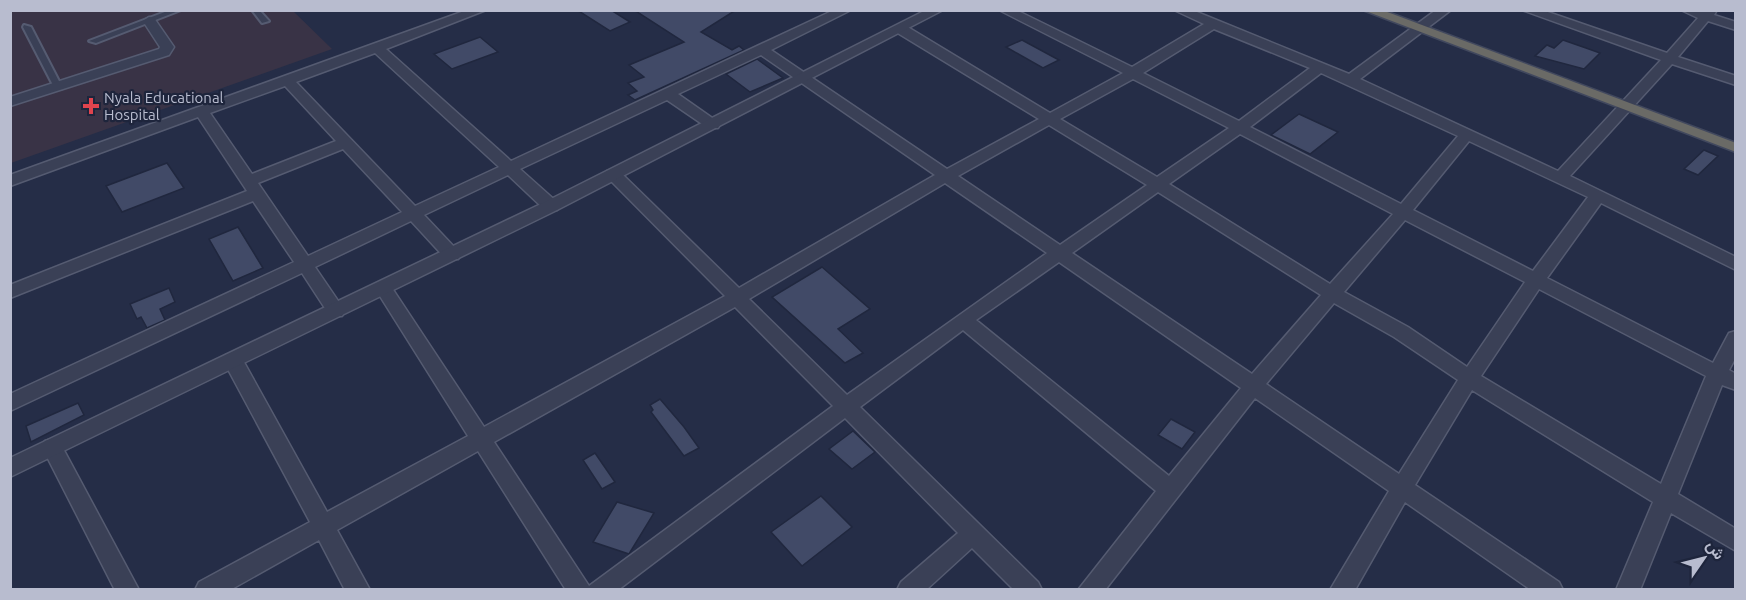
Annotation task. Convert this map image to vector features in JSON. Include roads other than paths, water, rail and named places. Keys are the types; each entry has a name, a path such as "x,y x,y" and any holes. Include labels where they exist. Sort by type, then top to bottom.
{"highway":[{"path":"1369,10 1736,148"}],"street":[{"path":"10,181 379,49 480,10"},
{"path":"10,403 844,10"},
{"path":"1005,10 1133,73 1726,379"},
{"path":"1180,10 1350,80 1598,195 1736,264"},
{"path":"1350,80 1445,10"},
{"path":"1528,10 1736,81"},
{"path":"1687,10 1708,14 1736,26"},
{"path":"10,468 384,289 551,206 901,29 925,13"},
{"path":"1560,178 1627,108 1708,14"},
{"path":"10,102 164,52 167,47 149,21"},
{"path":"207,590 324,523 738,297 947,175 1133,73 1215,23"},
{"path":"901,29 1157,184 1334,295 1401,332 1470,379 1736,542"},
{"path":"379,49 507,169 551,206"},
{"path":"763,50 1551,590"},
{"path":"599,590 849,407 963,320 1239,128 1321,67"},
{"path":"288,81 452,255"},
{"path":"668,94 713,124"},
{"path":"202,112 251,188 307,265 336,311"},
{"path":"1090,590 1256,386 1288,343 1334,295 1467,134"},
{"path":"10,292 251,188 346,142"},
{"path":"614,174 1030,590"},
{"path":"1342,590 1470,379 1535,281 1598,195"},
{"path":"384,289 482,436 579,590"},
{"path":"963,320 1170,490"},
{"path":"1628,590 1666,500 1726,379 1736,338"},
{"path":"233,360 324,523 358,590"},
{"path":"52,447 127,590"},
{"path":"909,590 974,532"}],"lane":[{"path":"93,41 178,10"},
{"path":"255,10 265,21"},
{"path":"27,27 58,87"}],"place":[{"name":"Nyala Educational Hospital","path":"91,106"}]}
